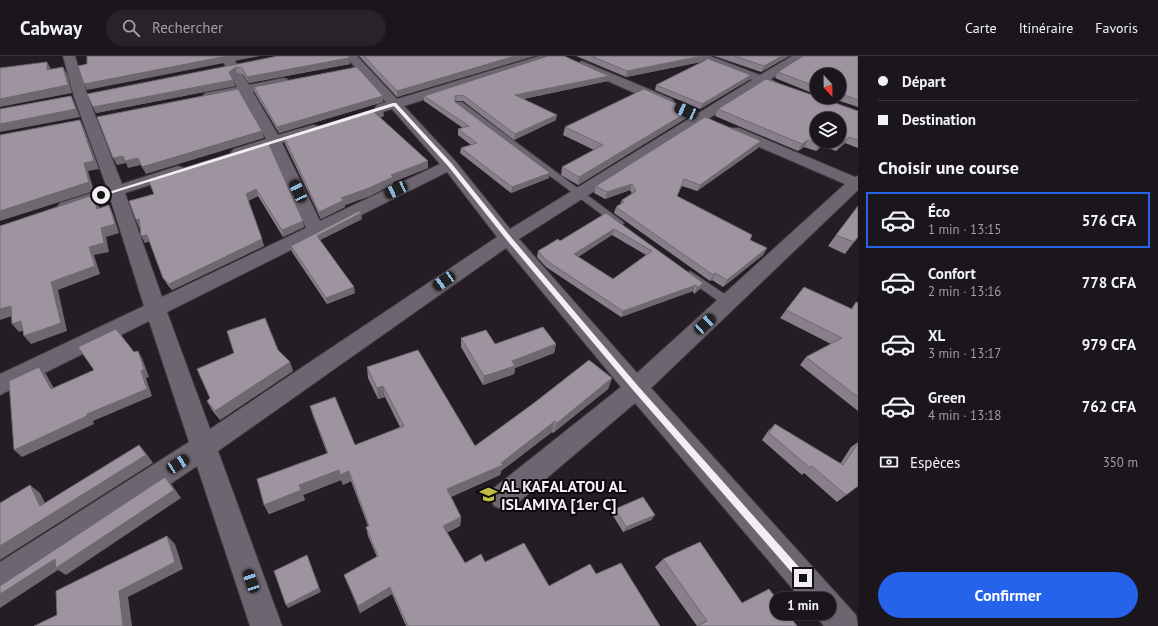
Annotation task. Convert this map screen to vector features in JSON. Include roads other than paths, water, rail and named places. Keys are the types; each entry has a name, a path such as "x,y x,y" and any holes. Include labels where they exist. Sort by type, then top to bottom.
{"street":[{"path":"69,56 81,97 116,190 156,310 266,626"},
{"path":"372,111 552,56"},
{"path":"699,56 784,87"},
{"path":"0,580 204,447 508,238 800,56"},
{"path":"504,496 636,388 857,182 700,117 569,59"},
{"path":"229,61 243,90 274,141 315,228"},
{"path":"217,70 229,61 247,64"},
{"path":"355,62 450,165 508,238 636,388 844,626"},
{"path":"197,99 298,79"},
{"path":"229,155 327,125"},
{"path":"0,385 156,310 315,228 450,165"},
{"path":"51,212 191,167"}],"lane":[{"path":"459,104 628,230"},
{"path":"684,270 728,302"}],"place":[{"name":"AL KAFALATOU AL ISLAMIYA [1er C]","path":"488,495"}]}
